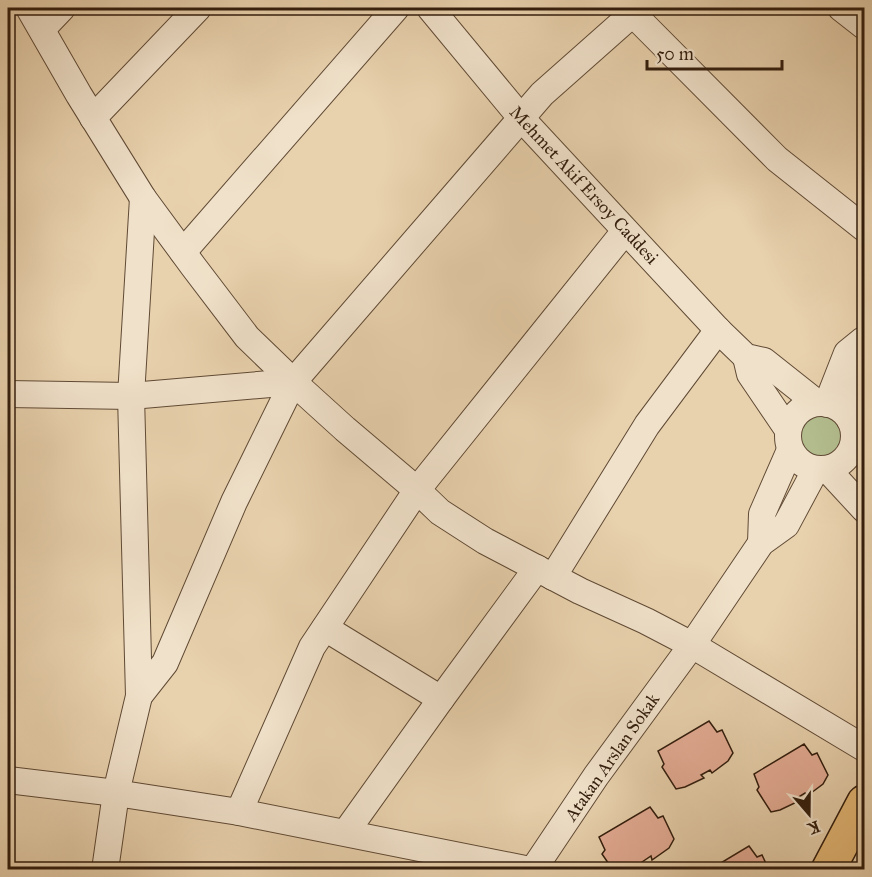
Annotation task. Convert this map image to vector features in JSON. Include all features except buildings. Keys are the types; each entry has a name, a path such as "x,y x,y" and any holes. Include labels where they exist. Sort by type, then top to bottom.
{"main road":[{"path":"828,870 864,802"}],"street":[{"path":"29,8 79,95 143,198 183,252 247,337 345,429 440,512 485,541 580,591 692,645 864,748"},
{"path":"42,29 62,8"},
{"path":"93,118 198,8"},
{"path":"183,252 396,8"},
{"name":"Mehmet Akif Ersoy Caddesi","path":"430,8 522,119 718,330 746,357"},
{"path":"841,8 864,26"},
{"path":"139,696 165,663 234,502 293,382 542,94 635,10 777,159 864,228"},
{"path":"105,870 116,793 139,696 131,396 143,198"},
{"path":"239,812 312,647 417,490 626,231"},
{"path":"346,832 441,699 545,572 647,425 718,330"},
{"path":"822,404 847,353 864,342"},
{"path":"761,543 762,514 789,440 792,420 798,412 807,406 822,404 836,407 844,412 854,429 858,456 846,458 838,465 822,469 806,466 796,459 789,440 750,374 746,357 764,361 822,404"},
{"path":"850,420 864,367"},
{"path":"8,394 131,396 293,382"},
{"path":"822,469 864,509"},
{"path":"761,543 786,525 822,469"},
{"name":"Atakan Arslan Sokak","path":"532,870 596,776 692,645 761,543"},
{"path":"325,628 441,699"},
{"path":"8,780 116,793 239,812 532,870"}],"green space":[{"path":"823,414 839,421 846,437 839,453 823,460 807,453 800,437 807,421"}]}
